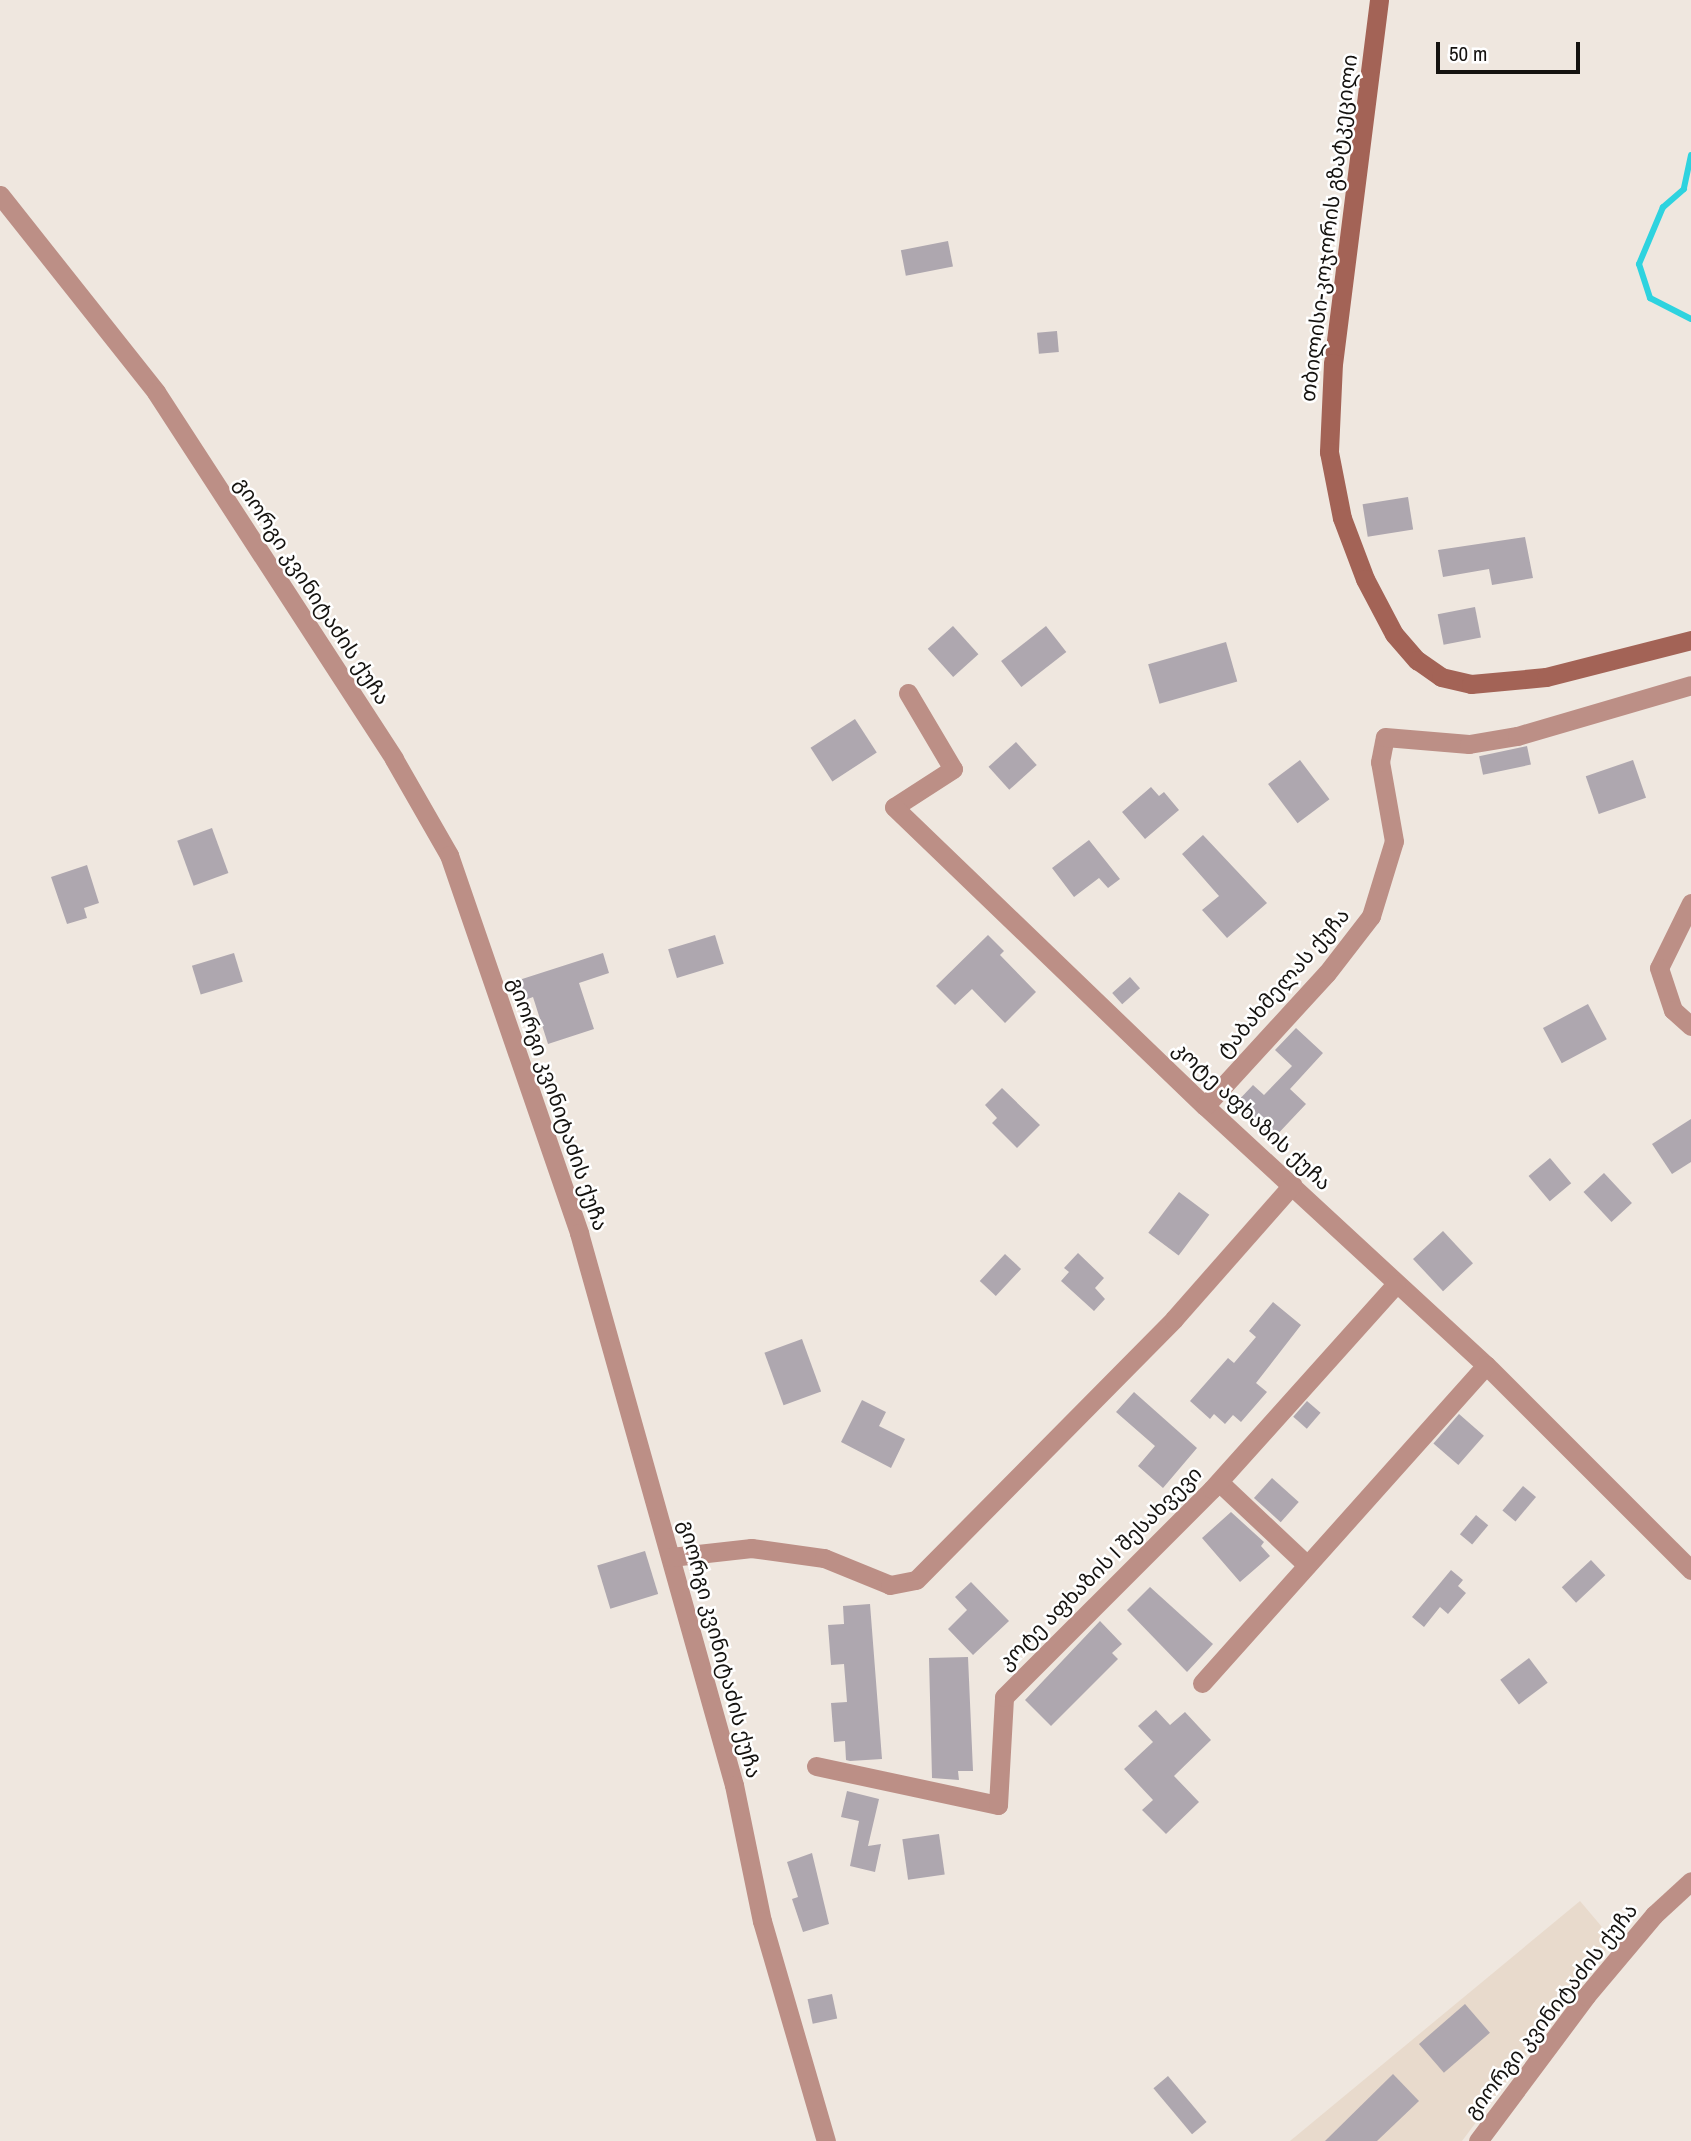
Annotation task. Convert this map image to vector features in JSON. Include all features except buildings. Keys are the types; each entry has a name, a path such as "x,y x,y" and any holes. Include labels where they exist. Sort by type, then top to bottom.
{"main road":[{"name":"თბილისი-კოჯორის გზატკეცილი","path":"1379,0 1333,363 1329,452 1342,518 1365,579 1394,634 1417,660 1441,677 1471,684 1546,677 1691,640"}],"street":[{"name":"გიორგი კვინიტაძის ქუჩა","path":"0,195 156,392 394,760 449,855 579,1233 734,1785 762,1921 826,2141"},
{"name":"ტაბახმელას ქუჩა","path":"1205,1106 1327,972 1371,916 1394,841 1380,762 1385,737 1469,744 1517,736 1691,685"},
{"name":"კოტე აფხაზის ქუჩა","path":"908,693 953,769 894,807 1205,1106 1486,1365 1691,1570"},
{"path":"1691,903 1659,968 1673,1010 1691,1026"},
{"path":"671,1558 751,1548 824,1558 890,1585 916,1580 1174,1319 1292,1185"},
{"name":"კოტე აფხაზის I შესახვევი","path":"817,1766 998,1805 1004,1697 1219,1482 1396,1284"},
{"path":"1202,1683 1486,1365"},
{"path":"1219,1482 1307,1565"},
{"name":"გიორგი კვინიტაძის ქუჩა","path":"1478,2141 1586,1996 1654,1915 1691,1881"}],"shaded area":[{"path":"1580,1901 1613,1940 1462,2141 1290,2141"}],"waterway":[{"path":"1691,155 1684,189 1663,207 1639,264 1650,298 1691,319"}]}
